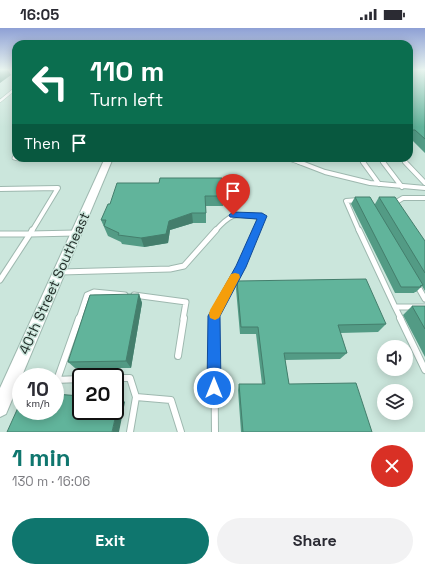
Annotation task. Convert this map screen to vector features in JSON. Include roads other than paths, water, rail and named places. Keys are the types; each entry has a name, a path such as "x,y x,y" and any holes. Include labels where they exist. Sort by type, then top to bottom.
{"street":[{"name":"40th Street Southeast","path":"21,368 59,272 107,162"},
{"name":"40th Street Southeast","path":"0,408 12,388"}],"lane":[{"path":"0,101 12,91"},
{"path":"297,162 325,172 379,184 425,188"},
{"path":"363,162 379,184"},
{"path":"383,162 402,187"},
{"path":"405,162 425,183"},
{"path":"0,189 58,188 0,280"},
{"path":"390,201 398,201 403,198 425,198"},
{"path":"362,200 346,201 346,204 425,370"},
{"path":"398,201 401,206"},
{"path":"59,272 170,269 184,266 226,218 233,215 262,216 240,267 214,316 215,432"},
{"path":"0,234 76,233"},
{"path":"414,280 425,299"},
{"path":"60,368 87,296 94,292 186,302 178,356"},
{"path":"395,307 425,307"},
{"path":"124,378 130,378 136,397 130,432"},
{"path":"136,397 171,400 181,432"}]}
